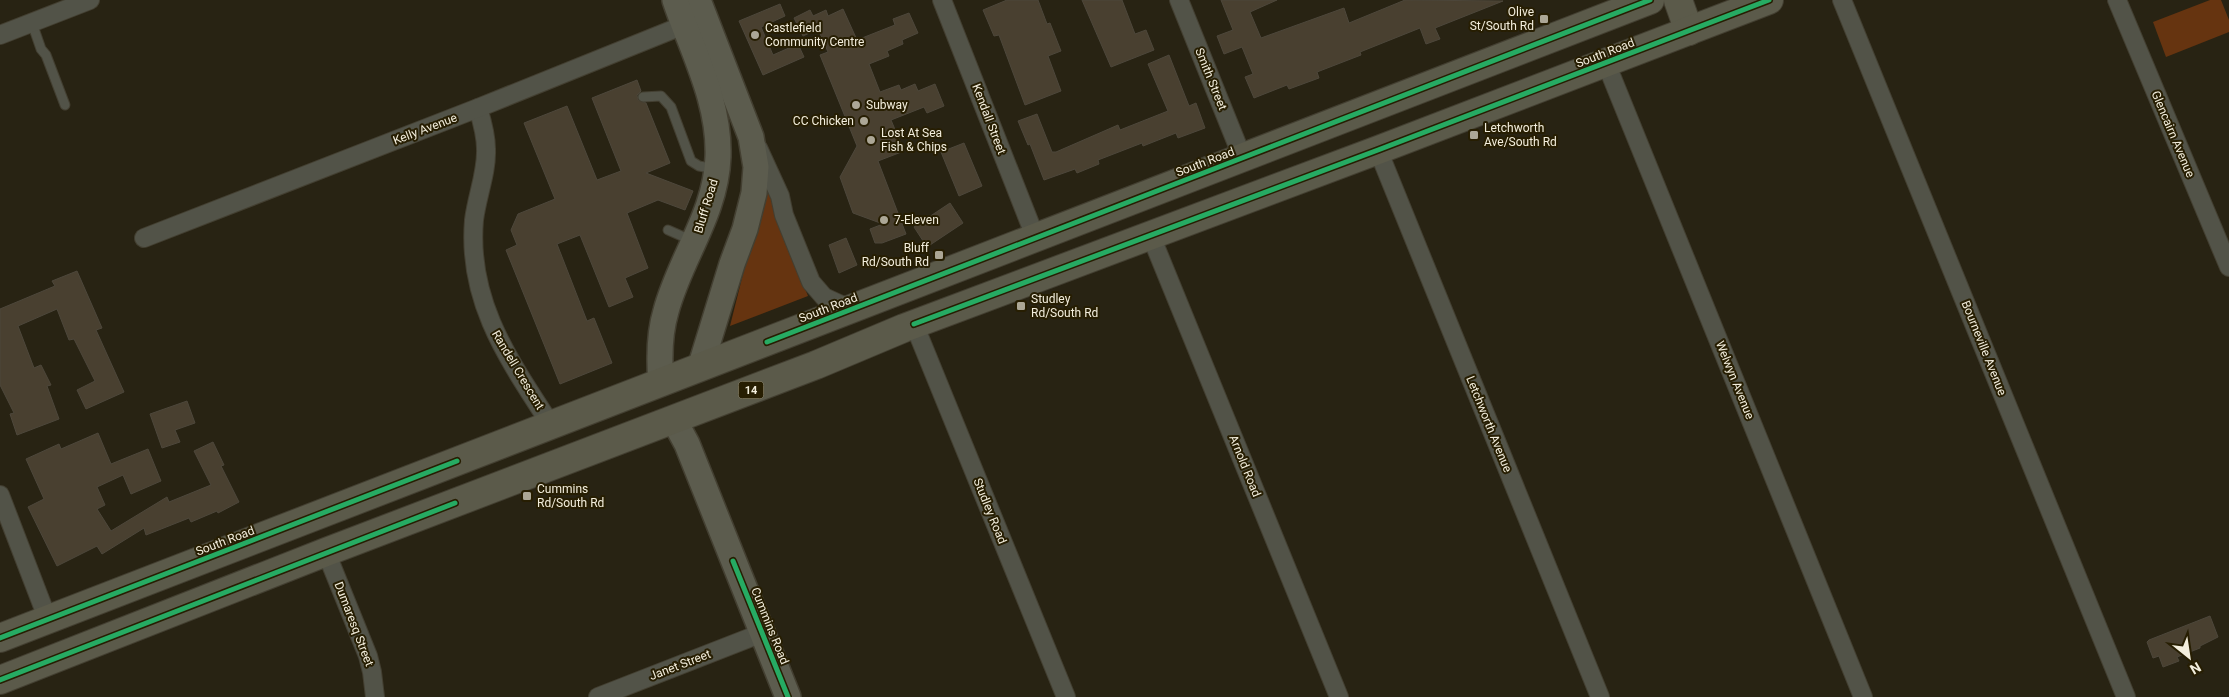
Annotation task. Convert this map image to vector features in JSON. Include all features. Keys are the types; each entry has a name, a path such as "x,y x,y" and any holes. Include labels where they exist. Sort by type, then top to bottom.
{"main road":[{"name":"Bluff Road","path":"675,0 695,14 748,130 756,156 754,193 745,229 732,264 700,368"},
{"name":"South Road","path":"0,638 1243,159 1650,0"},
{"path":"1678,0 1689,31"},
{"name":"South Road","path":"0,680 326,552 681,424 914,324 1378,150 1769,0"},
{"name":"Bluff Road","path":"661,383 660,356 663,319 674,286 695,242 712,194 717,169 714,109 695,14"},
{"path":"1036,239 1049,274"},
{"path":"808,327 822,363"},
{"path":"681,424 700,368"},
{"path":"661,383 681,424"},
{"name":"Cummins Road","path":"681,424 788,697"},
{"path":"48,620 62,656"}],"street":[{"path":"0,35 90,0"},
{"name":"Kendall Street","path":"942,0 1036,239"},
{"name":"Smith Street","path":"1180,0 1243,159"},
{"name":"Bourneville Avenue","path":"1842,0 2126,697"},
{"name":"Glencairn Avenue","path":"2117,0 2229,267"},
{"name":"Kelly Avenue","path":"144,238 478,108 695,14"},
{"name":"Welwyn Avenue","path":"1606,63 1863,697"},
{"name":"Randell Crescent","path":"478,108 484,127 486,150 474,220 475,264 484,306 503,349 551,425"},
{"name":"Bluff Road","path":"748,130 768,167 780,196 784,215 814,286 827,300 852,310"},
{"name":"Letchworth Avenue","path":"1378,150 1600,697"},
{"name":"Arnold Road","path":"1150,236 1339,697"},
{"name":"Studley Road","path":"914,324 1066,697"},
{"path":"0,495 48,620"},
{"name":"Dumaresq Street","path":"326,552 368,656 375,697"},
{"name":"Janet Street","path":"598,697 762,633"}],"lane":[{"path":"32,23 65,105"},
{"path":"643,97 661,96 671,107 691,161 699,166 717,169"},
{"path":"668,230 695,242"}],"shaded area":[{"path":"2210,0 2221,0 2229,20 2229,32 2166,57 2153,22"},
{"path":"765,186 769,187 776,218 808,296 730,326"}],"building":[{"path":"1007,0 1038,0 1047,24 1050,23 1061,51 1048,56 1061,91 1025,105 999,35 994,36 983,10"},
{"path":"1082,0 1122,0 1135,34 1146,30 1154,50 1111,67"},
{"path":"1221,0 1277,0 1250,12 1261,38 1344,8 1349,23 1405,0 1503,1 1435,28 1440,39 1426,44 1420,28 1360,52 1361,55 1317,72 1319,78 1289,89 1287,85 1254,98 1245,77 1253,74 1242,47 1224,54 1217,36 1233,30"},
{"name":"Castlefield Community Centre","path":"780,4 785,16 761,27 773,55 798,44 804,57 763,75 739,21"},
{"path":"843,9 857,40 895,25 893,19 909,13 918,33 902,40 903,44 887,51 889,56 869,64 880,92 899,85 901,90 915,84 918,91 935,84 944,106 927,113 924,107 891,120 904,151 878,161 906,234 882,243 875,243 870,229 883,224 853,213 840,177 857,146 820,55 828,52 818,29 803,36 794,18 810,10 813,16 826,10 828,16"},
{"path":"1169,55 1189,106 1196,103 1205,128 1178,138 1176,133 1143,146 1142,143 1098,160 1099,164 1077,173 1075,169 1044,180 1030,144 1028,145 1018,121 1037,114 1052,152 1056,152 1118,125 1120,130 1168,111 1148,64"},
{"path":"637,80 641,91 637,95 638,100 646,103 670,163 646,173 693,191 685,210 658,200 627,213 648,268 625,278 633,297 609,307 580,235 557,244 587,321 594,318 612,363 560,384 506,250 517,245 511,230 518,214 555,199 524,123 567,106 597,180 621,171 592,98"},
{"path":"964,143 982,186 959,196 941,152"},
{"path":"950,203 963,223 927,247 914,227"},
{"path":"846,238 857,265 839,273 829,245"},
{"path":"77,271 102,328 96,330 124,392 86,409 77,390 95,381 74,339 69,340 57,309 18,326 34,368 41,365 51,385 47,386 59,419 17,435 10,414 14,413 0,385 0,309 55,286 52,281"},
{"path":"187,401 195,423 175,430 180,442 162,448 150,414"},
{"path":"98,433 111,464 148,449 161,481 131,494 123,475 97,487 105,505 97,509 111,531 167,497 169,502 211,485 194,451 213,442 224,465 221,466 239,502 218,513 217,511 191,522 189,518 146,535 144,528 102,554 97,546 57,566 28,507 44,499 26,459 59,444 61,449"},
{"path":"2210,616 2218,637 2200,646 2200,648 2177,657 2179,661 2163,667 2159,656 2153,658 2147,642 2149,640"}],"cycle path":[{"path":"767,342 1650,0"},
{"path":"914,324 1378,150 1769,0"},
{"path":"0,638 457,461"},
{"path":"0,680 455,503"},
{"path":"733,561 788,697"}],"place":[{"name":"Olive St/South Rd","path":"1544,19"},
{"name":"Castlefield Community Centre","path":"755,35"},
{"name":"Subway","path":"856,105"},
{"name":"CC Chicken","path":"864,121"},
{"name":"Letchworth Ave/South Rd","path":"1474,135"},
{"name":"Lost At Sea Fish & Chips","path":"871,140"},
{"name":"7-Eleven","path":"884,220"},
{"name":"Bluff Rd/South Rd","path":"939,255"},
{"name":"Studley Rd/South Rd","path":"1021,306"},
{"name":"Cummins Rd/South Rd","path":"527,496"}]}
